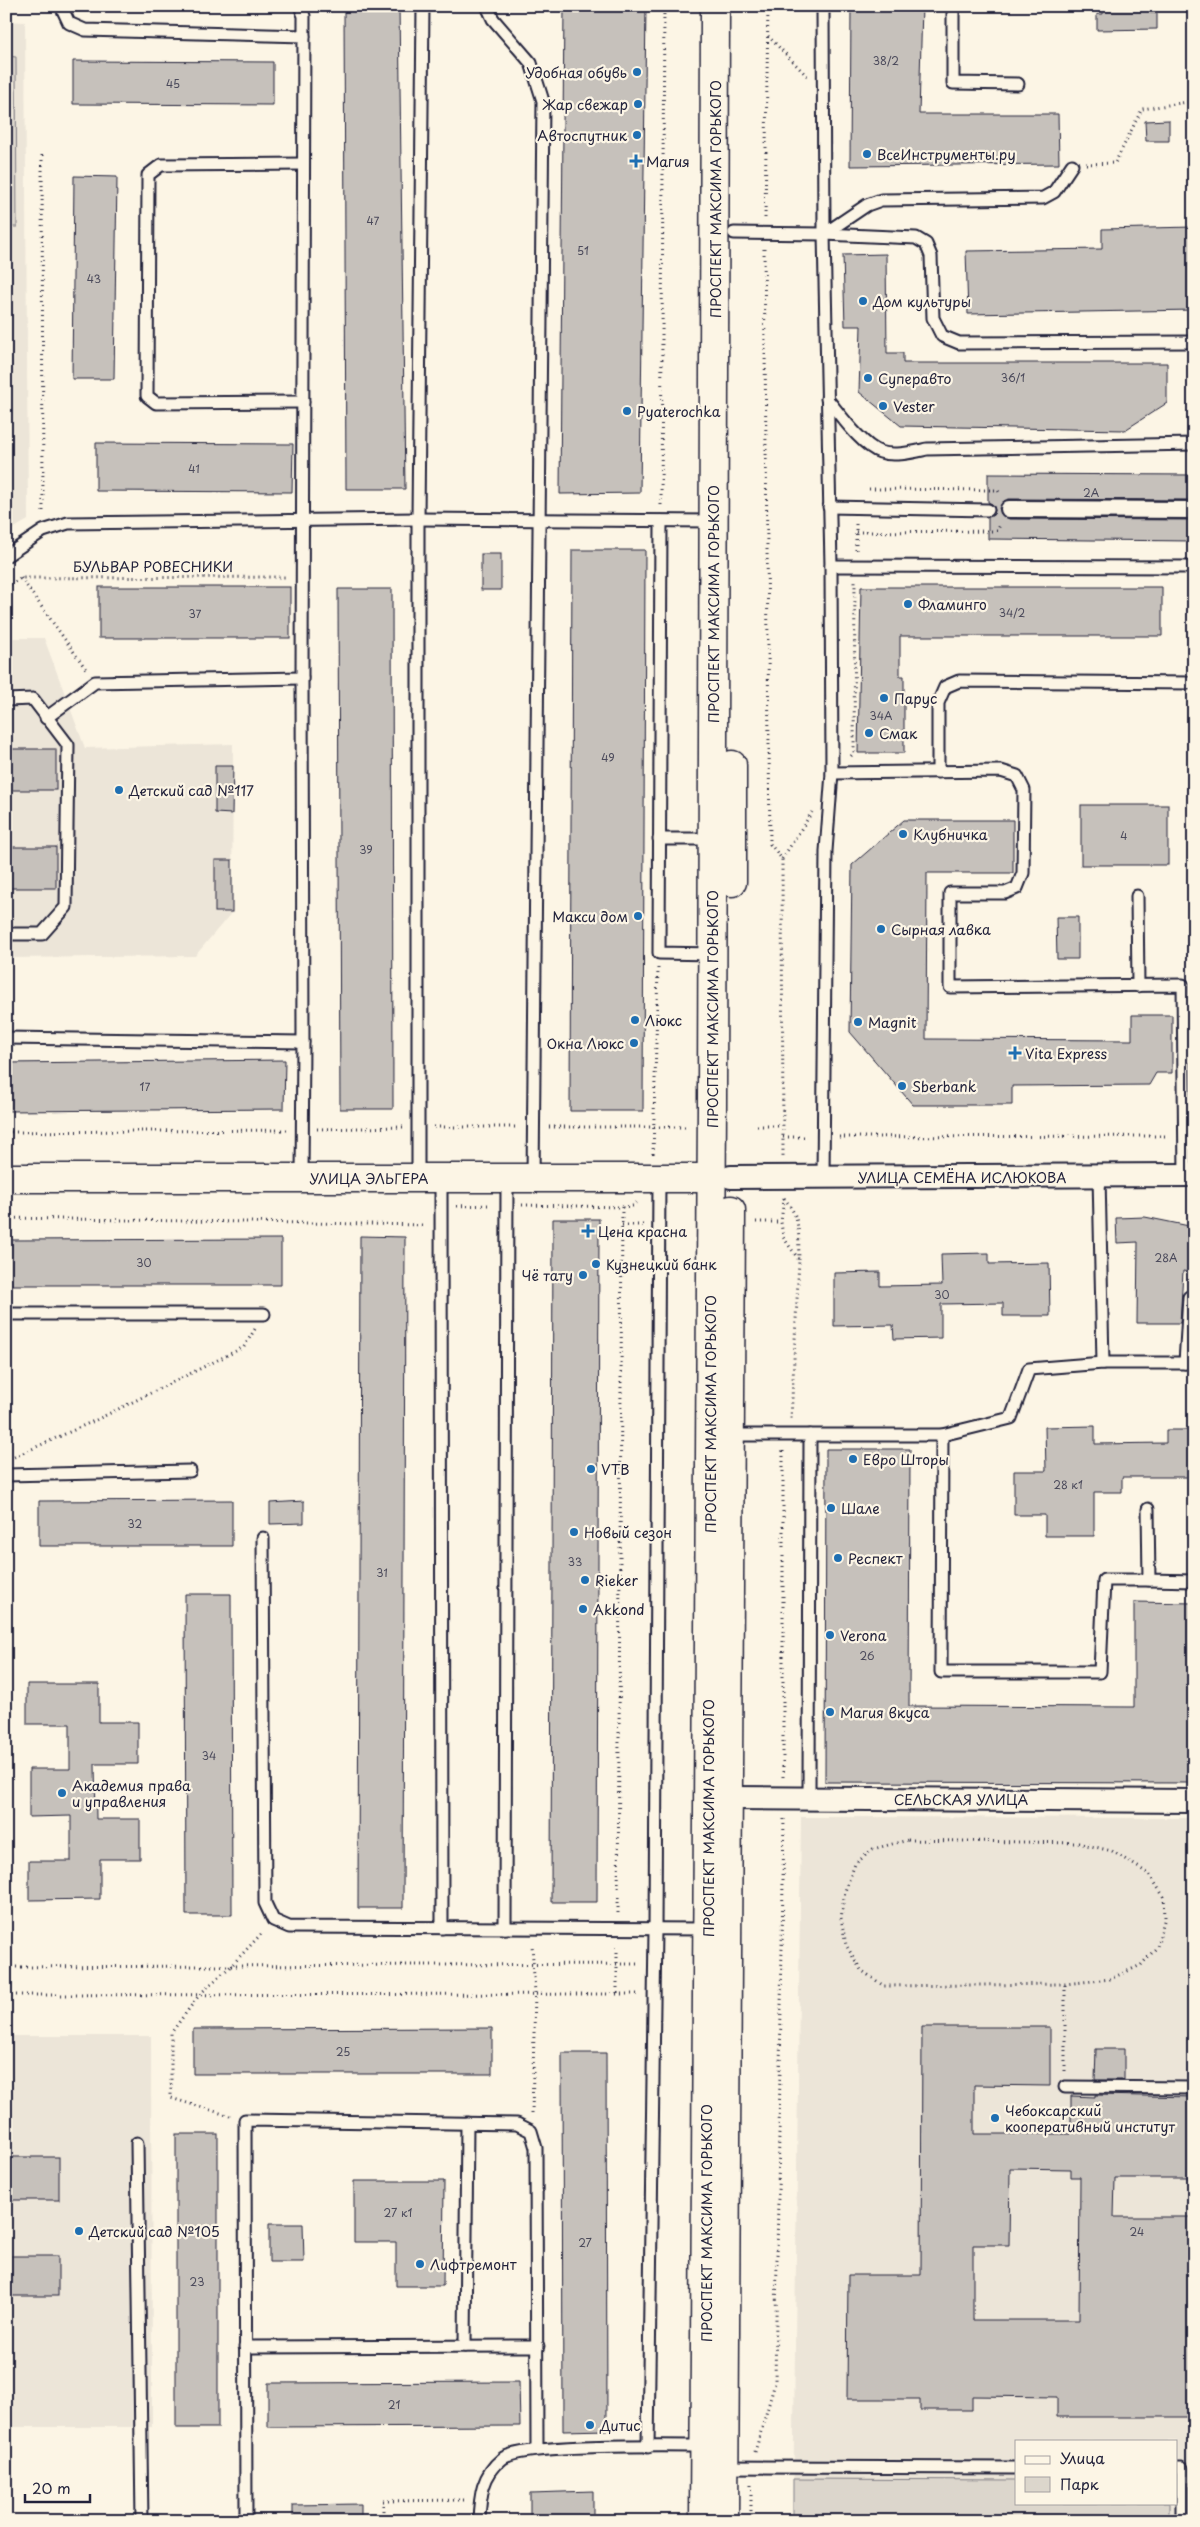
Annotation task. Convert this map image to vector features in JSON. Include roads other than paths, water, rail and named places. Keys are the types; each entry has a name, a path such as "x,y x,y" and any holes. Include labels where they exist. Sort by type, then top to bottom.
{"main road":[{"name":"ПРОСПЕКТ МАКСИМА ГОРЬКОГО","path":"704,2521 704,2446 717,1929 721,1178 723,521 715,6"},
{"name":"ПРОСПЕКТ МАКСИМА ГОРЬКОГО","path":"718,1798 730,1435 713,954 713,838 734,233 734,6"},
{"name":"УЛИЦА ЭЛЬГЕРА","path":"6,1178 520,1178 656,1169 721,1178"},
{"name":"ПРОСПЕКТ МАКСИМА ГОРЬКОГО","path":"717,1929 724,2521"}],"street":[{"path":"1009,510 1194,510"},
{"name":"УЛИЦА СЕМЁНА ИСЛЮКОВА","path":"721,1178 1189,1175"},
{"name":"СЕЛЬСКАЯ УЛИЦА","path":"718,1798 1190,1797"}],"lane":[{"path":"61,6 69,23 85,30 304,36"},
{"path":"300,6 304,16 302,1178"},
{"path":"423,6 418,518 442,1928"},
{"path":"487,6 493,19 531,63 543,101 538,520 520,1178 505,1928"},
{"path":"823,6 824,234 831,566 832,772 826,852 823,1178"},
{"path":"953,6 954,83 1018,84"},
{"path":"303,164 161,165 148,175 147,386 147,396 156,403 303,402"},
{"path":"824,234 867,204 881,200 1043,198 1054,192 1072,165"},
{"path":"734,233 916,238 926,244 932,256 933,318 942,336 959,343 1194,342"},
{"path":"827,399 869,446 880,452 905,453 927,449 1194,444"},
{"path":"829,508 988,510"},
{"path":"6,556 43,531 68,523 418,518 723,521"},
{"path":"661,521 658,953 713,954"},
{"path":"831,566 1194,567"},
{"path":"46,718 95,682 302,678"},
{"path":"938,772 938,703 945,687 958,681 1194,683"},
{"path":"6,700 33,699 68,745 66,907 42,934 6,934"},
{"path":"832,772 1002,771 1017,776 1024,790 1023,873 1017,888 1005,893 950,893 950,987 1183,985 1185,1136 1189,1175"},
{"path":"659,839 713,838"},
{"path":"1137,896 1138,986"},
{"path":"6,1038 303,1042"},
{"path":"648,2447 655,1930 656,1169"},
{"path":"1099,1176 1103,1363"},
{"path":"730,1435 942,1435 1011,1418 1029,1369 1103,1363 1189,1364 1189,1297 1194,1298"},
{"path":"6,1314 264,1314"},
{"path":"809,1798 810,1435"},
{"path":"942,1435 941,1672 1100,1672 1104,1580 1194,1581"},
{"path":"6,1475 190,1471"},
{"path":"1148,1509 1148,1580"},
{"path":"263,1538 265,1903 274,1920 289,1927 717,1929"},
{"path":"1064,2087 1194,2088"},
{"path":"246,2521 245,2120 517,2124 531,2131 536,2148 537,2449"},
{"path":"465,2346 467,2123"},
{"path":"137,2143 142,2521"},
{"path":"245,2347 538,2346"},
{"path":"479,2521 480,2500 486,2476 504,2458 537,2449 704,2446"},
{"path":"724,2467 1015,2468"},
{"path":"1182,2521 1184,2467"}],"place":[{"name":"Удобная обувь","path":"637,72"},
{"name":"Жар свежар","path":"638,104"},
{"name":"Автоспутник","path":"637,135"},
{"name":"ВсеИнструменты.ру","path":"867,154"},
{"name":"Магия","path":"636,161"},
{"name":"Дом культуры","path":"863,301"},
{"name":"Суперавто","path":"868,378"},
{"name":"Vester","path":"883,406"},
{"name":"Pyaterochka","path":"627,411"},
{"name":"Фламинго","path":"908,604"},
{"name":"Парус","path":"884,698"},
{"name":"Смак","path":"869,733"},
{"name":"Детский сад №117","path":"119,790"},
{"name":"Клубничка","path":"903,834"},
{"name":"Макси дом","path":"638,916"},
{"name":"Сырная лавка","path":"881,929"},
{"name":"Люкс","path":"635,1020"},
{"name":"Magnit","path":"858,1022"},
{"name":"Окна Люкс","path":"634,1043"},
{"name":"Vita Express","path":"1015,1053"},
{"name":"Sberbank","path":"902,1086"},
{"name":"Цена красна","path":"588,1231"},
{"name":"Кузнецкий банк","path":"596,1264"},
{"name":"Чё тату","path":"583,1275"},
{"name":"Евро Шторы","path":"853,1459"},
{"name":"VTB","path":"591,1469"},
{"name":"Шале","path":"831,1508"},
{"name":"Новый сезон","path":"574,1532"},
{"name":"Респект","path":"838,1558"},
{"name":"Rieker","path":"585,1580"},
{"name":"Akkond","path":"583,1609"},
{"name":"Verona","path":"830,1635"},
{"name":"Магия вкуса","path":"830,1712"},
{"name":"Академия права и управления","path":"62,1793"},
{"name":"Чебоксарский кооперативный институт","path":"995,2118"},
{"name":"Детский сад №105","path":"79,2231"},
{"name":"Лифтремонт","path":"420,2264"},
{"name":"Дитис","path":"590,2425"}]}
